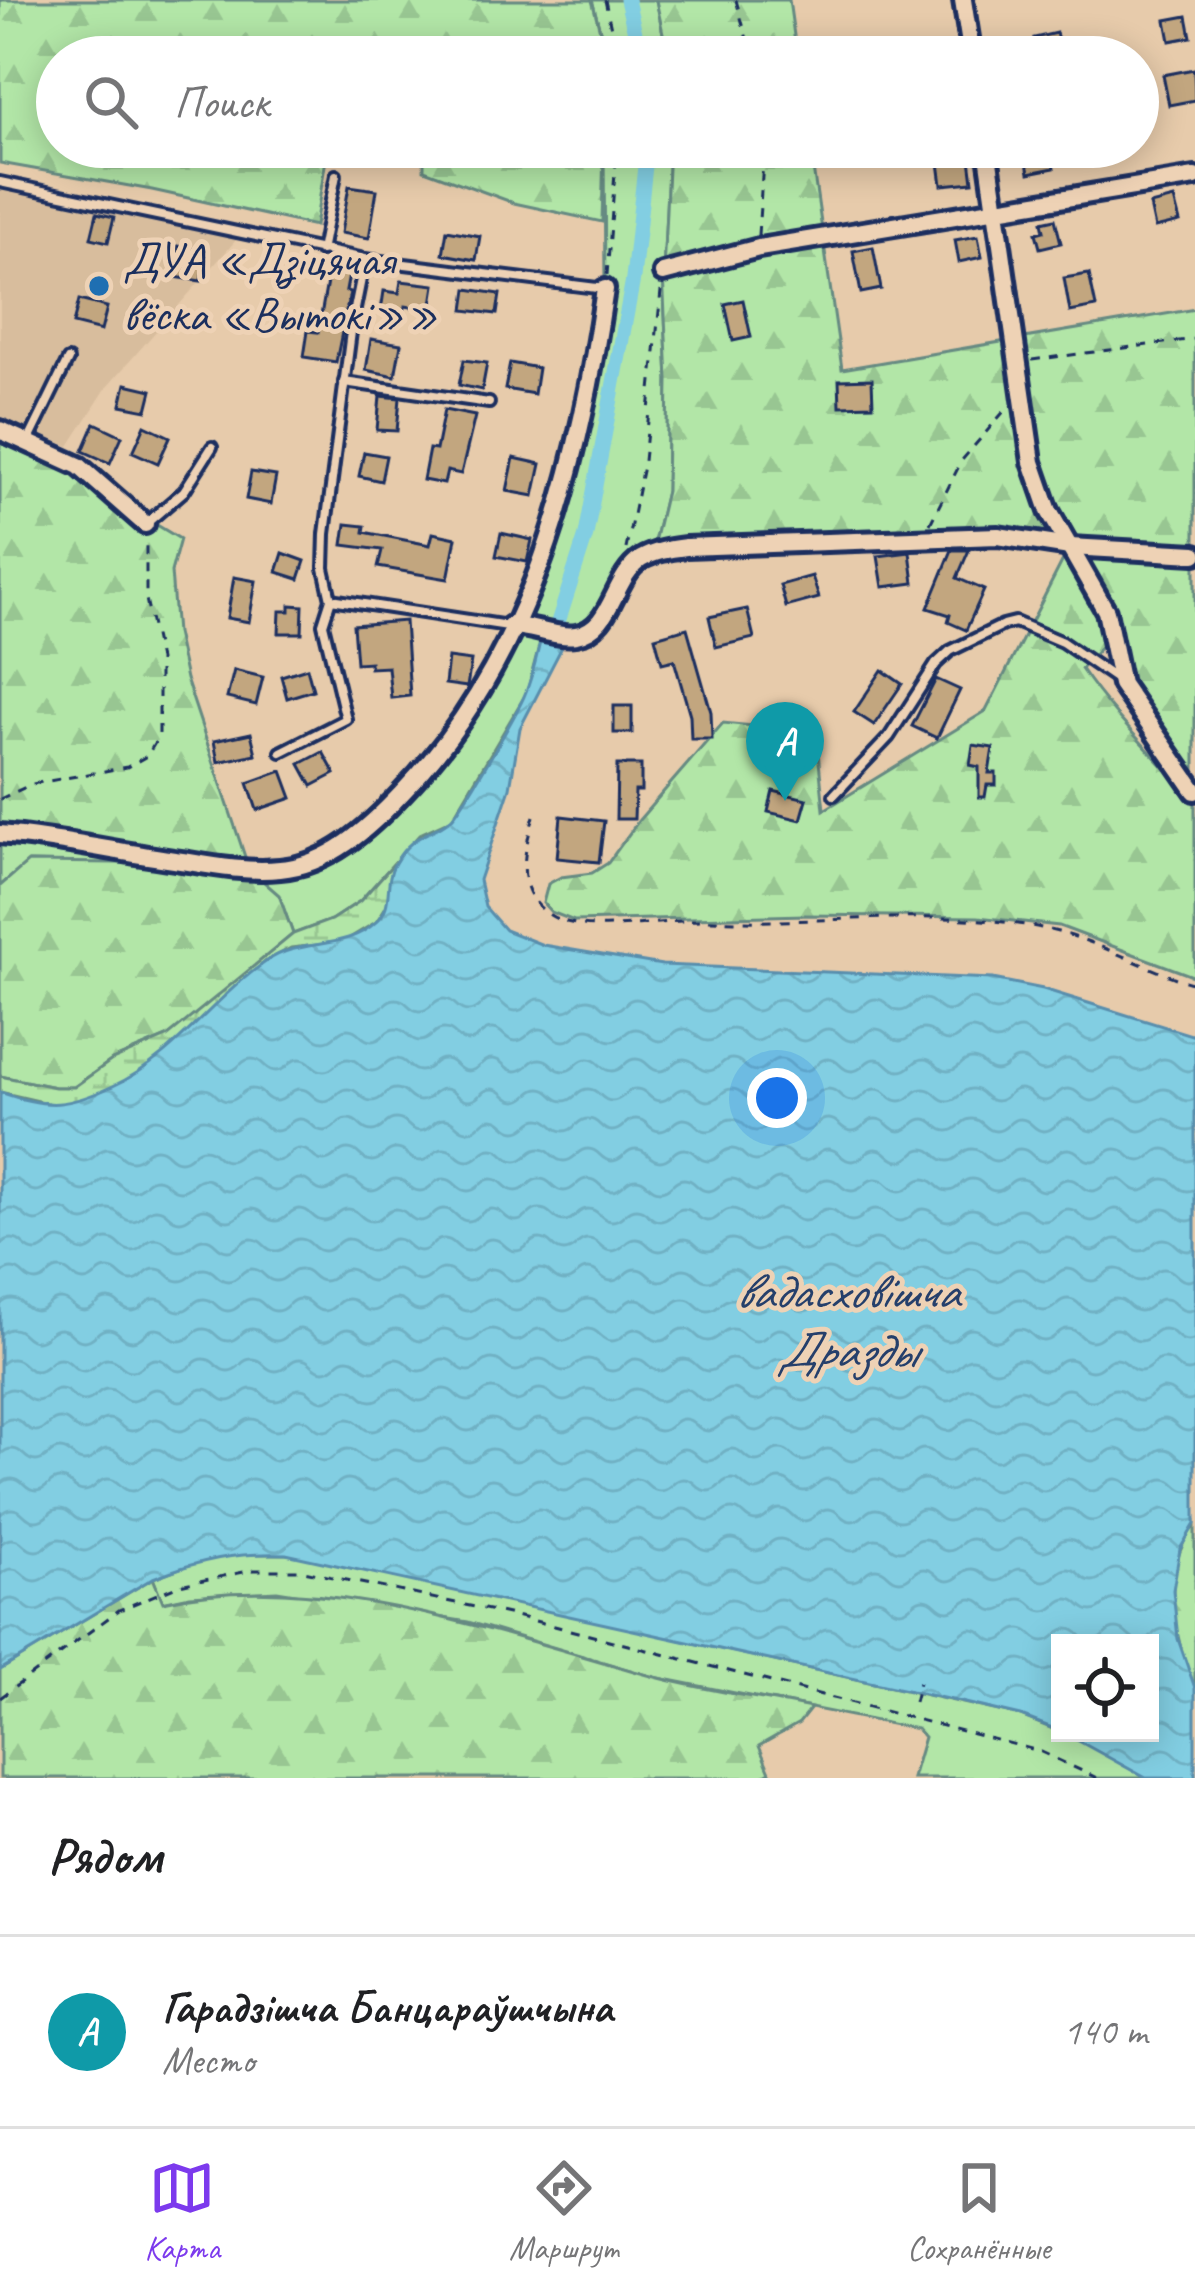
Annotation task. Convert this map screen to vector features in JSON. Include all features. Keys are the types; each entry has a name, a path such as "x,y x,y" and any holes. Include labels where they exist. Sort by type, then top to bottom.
{"street":[{"path":"963,0 969,36"},
{"path":"990,168 1032,462 1049,511 1106,611 1121,684 1195,790"},
{"path":"663,273 759,248 1195,177"},
{"path":"0,834 249,869 283,869 310,862 367,829 425,770 482,692 518,626 570,480 605,289"},
{"path":"0,430 79,466 146,524"},
{"path":"518,626 574,635 599,623 621,580 638,561 660,550 686,547 998,536 1070,548 1195,554"}],"lane":[{"path":"321,250 337,175"},
{"path":"0,182 365,260 605,289"},
{"path":"281,752 346,718 323,623 332,599 324,568 325,533 365,260"},
{"path":"28,442 68,360"},
{"path":"344,382 488,403"},
{"path":"146,524 184,491 212,447"},
{"path":"332,599 518,626"},
{"path":"834,795 889,737 936,664 950,651 1003,626 1016,622 1062,642 1121,684"}],"path":[{"path":"605,0 613,36"},
{"path":"736,0 746,36"},
{"path":"605,289 616,168"},
{"path":"759,248 762,168"},
{"path":"621,580 644,461 663,273"},
{"path":"1018,362 1195,339"},
{"path":"924,536 962,460 1019,392"},
{"path":"0,800 32,784 127,767 147,756 159,736 159,661 146,598 146,524"},
{"path":"534,816 524,851 523,878 534,902 551,917 574,925 682,919 982,922 1059,932 1156,973 1195,984"},
{"path":"0,1698 118,1610 179,1585 254,1570 299,1570 508,1614 1039,1751 1097,1778"},
{"path":"914,1702 920,1682"}],"shaded area":[{"name":"ДУА «Дзіцячая вёска «Вытокі»»","path":"0,189 237,239 107,387 69,446 0,420"}],"green space":[{"path":"0,0 592,0 601,36 36,36 36,168 325,168 315,226 0,163"},
{"path":"592,0 656,0 664,36 601,36"},
{"path":"656,0 789,0 794,36 664,36"},
{"path":"603,168 602,222 514,203 424,170"},
{"path":"604,168 668,168 663,273 666,491 651,555 635,568 602,626 574,635 514,628 540,642 527,692 452,819 420,834 360,901 331,920 293,934 279,896 249,870 339,848 456,731 550,540 605,289"},
{"path":"668,168 813,168 842,369 1195,309 1195,783 1134,687 1111,636 1081,669 1195,801 1195,977 1059,926 978,917 805,915 574,921 551,912 543,903 548,884 561,877 592,873 608,863 723,723 816,732 824,810 986,711 1069,548 885,538 714,557 651,555 666,491 663,273"},
{"path":"0,430 180,539 171,572 186,679 249,869 279,895 293,934 185,1025 112,1060 74,1087 0,1076 0,886 28,862 203,864 0,826"},
{"path":"0,826 213,866 29,862 0,886"},
{"path":"395,862 389,902 376,922 343,942 291,948 266,961 135,1077 60,1106 0,1092 0,1076 74,1087 112,1060 167,1037 293,934 331,920 360,901"},
{"path":"1195,1524 1195,1688 1176,1627 1173,1584 1176,1563"},
{"path":"233,1554 314,1558 1021,1716 1051,1728 1051,1742 1083,1742 1146,1778 912,1778 924,1737 917,1729 654,1677 468,1622 277,1591 162,1602 153,1578"},
{"path":"153,1578 163,1602 222,1593 345,1599 470,1625 668,1680 811,1708 799,1723 759,1746 770,1772 759,1778 0,1778 0,1670"}],"water":[{"name":"вадасховішча Дразды","path":"540,642 562,647 520,728 510,788 479,880 485,907 505,930 543,945 662,965 993,979 1043,989 1195,1036 1195,1524 1180,1549 1173,1590 1178,1639 1195,1688 1195,1778 1146,1778 1080,1742 1159,1742 1159,1634 1051,1634 1051,1728 961,1702 286,1554 218,1558 153,1578 0,1670 0,1092 58,1103 113,1086 156,1060 267,961 294,949 350,937 376,922 385,908 392,871 401,853 451,819 466,799 532,675"}],"building":[{"path":"1187,16 1191,37 1170,41 1166,20"},
{"path":"1194,69 1195,100 1169,105 1163,75"},
{"path":"940,168 971,168 973,182 942,185"},
{"path":"349,186 377,190 369,238 341,233"},
{"path":"1174,199 1180,222 1155,228 1150,205"},
{"path":"97,213 114,217 108,242 91,238"},
{"path":"1055,219 1061,243 1040,248 1036,233 1044,231 1042,222"},
{"path":"447,230 480,236 476,260 443,254"},
{"path":"978,236 982,257 959,262 955,240"},
{"path":"178,246 206,251 201,281 174,277"},
{"path":"873,247 881,289 861,293 853,251"},
{"path":"329,271 349,275 336,362 304,357 308,331 318,332"},
{"path":"1089,274 1096,307 1070,312 1064,278"},
{"path":"401,281 435,285 431,310 405,306 404,314 381,311 384,291 399,293"},
{"path":"467,289 500,294 497,314 464,310"},
{"path":"79,300 107,307 101,331 73,324"},
{"path":"743,300 751,337 733,341 725,304"},
{"path":"371,339 401,344 395,376 366,370"},
{"path":"464,360 487,363 482,390 459,385"},
{"path":"510,363 538,368 534,394 505,389"},
{"path":"872,379 873,405 840,406 839,380"},
{"path":"126,384 152,390 147,410 121,405"},
{"path":"380,396 400,398 397,431 377,430"},
{"path":"444,410 475,416 461,474 447,471 444,484 423,480 429,449 436,450"},
{"path":"95,423 122,436 110,463 83,451"},
{"path":"145,425 170,437 158,463 133,452"},
{"path":"364,452 386,456 381,481 359,476"},
{"path":"514,458 541,464 534,496 507,491"},
{"path":"251,472 276,476 271,504 246,499"},
{"path":"346,524 430,545 433,533 456,538 448,579 378,567 382,550 343,545"},
{"path":"501,533 532,540 527,562 496,556"},
{"path":"952,550 969,550 957,578 984,590 966,630 948,622 950,615 928,608"},
{"path":"910,552 914,583 883,587 878,556"},
{"path":"283,553 305,561 299,579 277,572"},
{"path":"812,576 819,598 786,607 780,585"},
{"path":"234,577 256,581 249,622 227,618"},
{"path":"290,605 303,606 302,633 279,633 280,611 290,611"},
{"path":"747,609 754,638 716,647 709,617"},
{"path":"405,621 410,696 391,698 388,667 356,663 353,625"},
{"path":"687,628 711,712 712,739 691,739 690,715 674,660 662,663 655,637"},
{"path":"448,658 471,661 467,687 445,684"},
{"path":"307,668 313,690 287,698 281,676"},
{"path":"234,670 263,677 256,705 227,698"},
{"path":"882,670 902,684 874,725 854,712"},
{"path":"936,679 960,690 937,738 912,726"},
{"path":"614,706 632,706 632,733 614,733"},
{"path":"251,733 256,754 218,762 214,741"},
{"path":"973,745 993,748 989,773 996,773 996,785 987,785 985,797 979,797 979,767 970,765"},
{"path":"323,752 335,774 312,786 300,764"},
{"path":"617,765 641,765 634,819 616,819"},
{"path":"282,771 292,798 257,810 248,783"},
{"path":"773,791 807,799 801,820 768,812"},
{"path":"561,816 604,821 599,862 557,858"}],"waterway":[{"path":"627,0 636,36"},
{"path":"551,644 586,535 633,279 645,168"}],"place":[{"name":"ДУА «Дзіцячая вёска «Вытокі»»","path":"99,286"},
{"name":"Гарадзішча Банцараўшчына","path":"785,801"}]}
